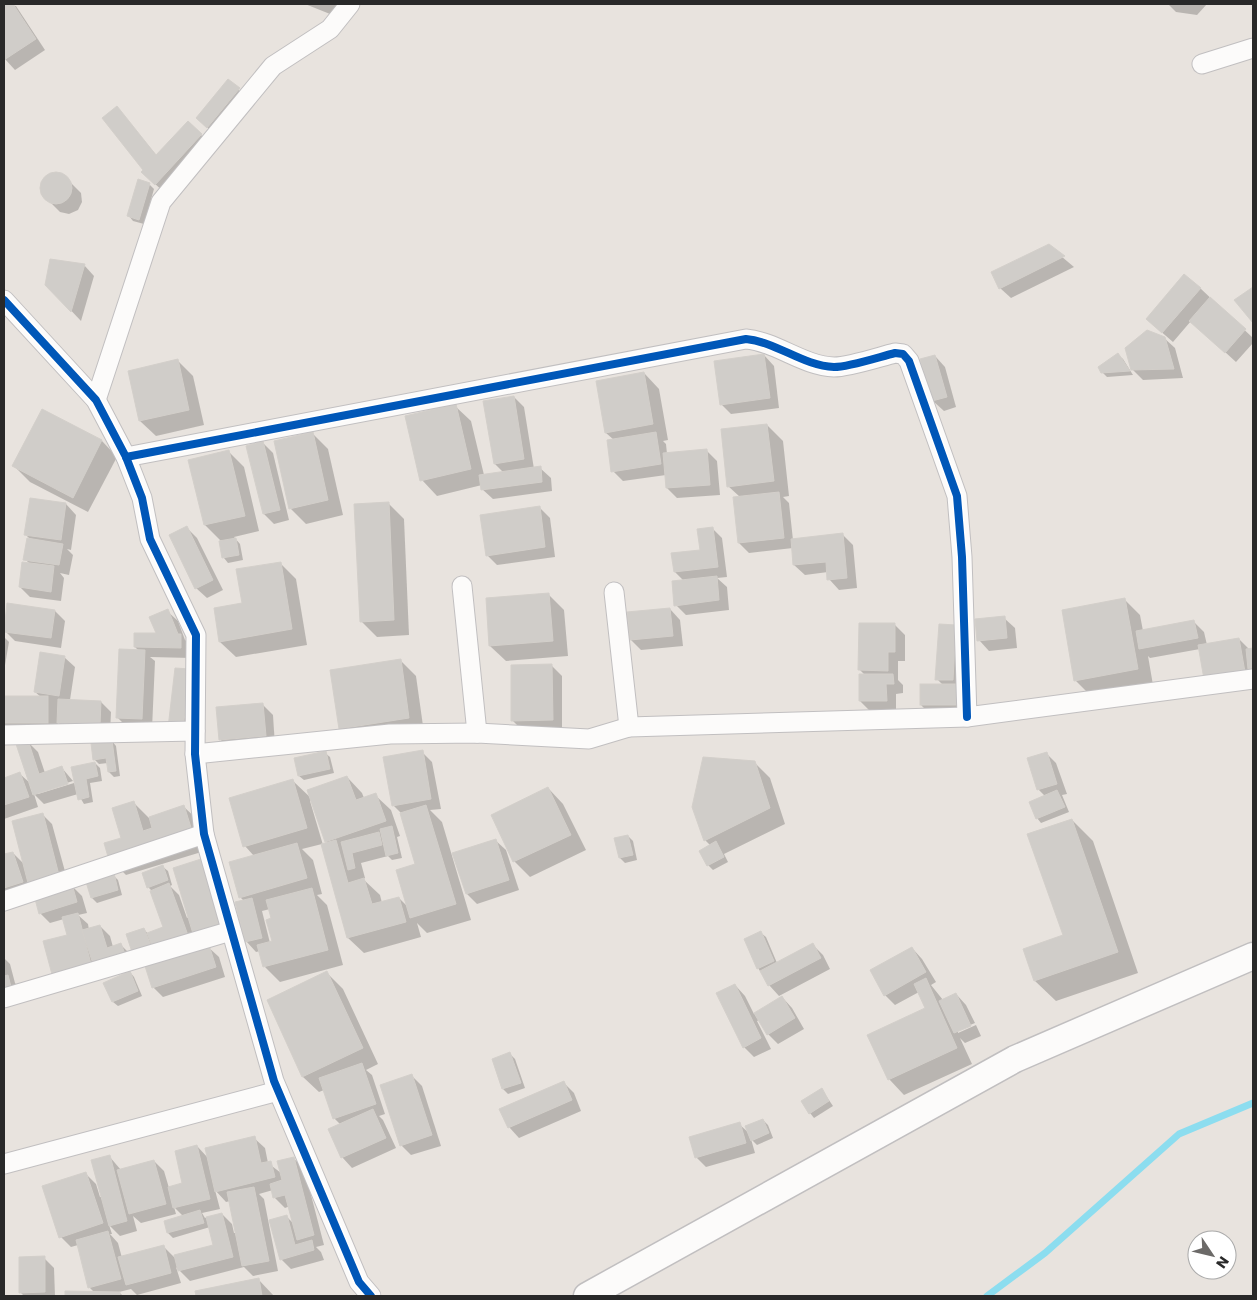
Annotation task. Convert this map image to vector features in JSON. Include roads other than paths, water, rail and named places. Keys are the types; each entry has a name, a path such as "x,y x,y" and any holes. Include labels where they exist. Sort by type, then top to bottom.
{"main road":[{"path":"587,1296 1015,1059 1253,956"}],"street":[{"path":"96,400 160,202 273,66 330,29 350,4"},
{"path":"1202,64 1253,48"},
{"path":"4,300 96,400 126,456 142,498 150,538 196,635 195,754 204,834 278,1091 359,1282 371,1296"},
{"path":"126,456 746,339 760,340 816,363 835,367 895,353 903,354 909,361 957,496 962,557 967,717"},
{"path":"462,586 477,733"},
{"path":"614,592 629,727"},
{"path":"195,754 390,734 477,733 589,739 629,727 967,717 1253,679"},
{"path":"4,735 195,731"},
{"path":"4,901 204,834"},
{"path":"4,998 231,931"},
{"path":"4,1164 278,1091"}],"waterway":[{"path":"987,1296 1045,1253 1179,1134 1253,1103"}]}
